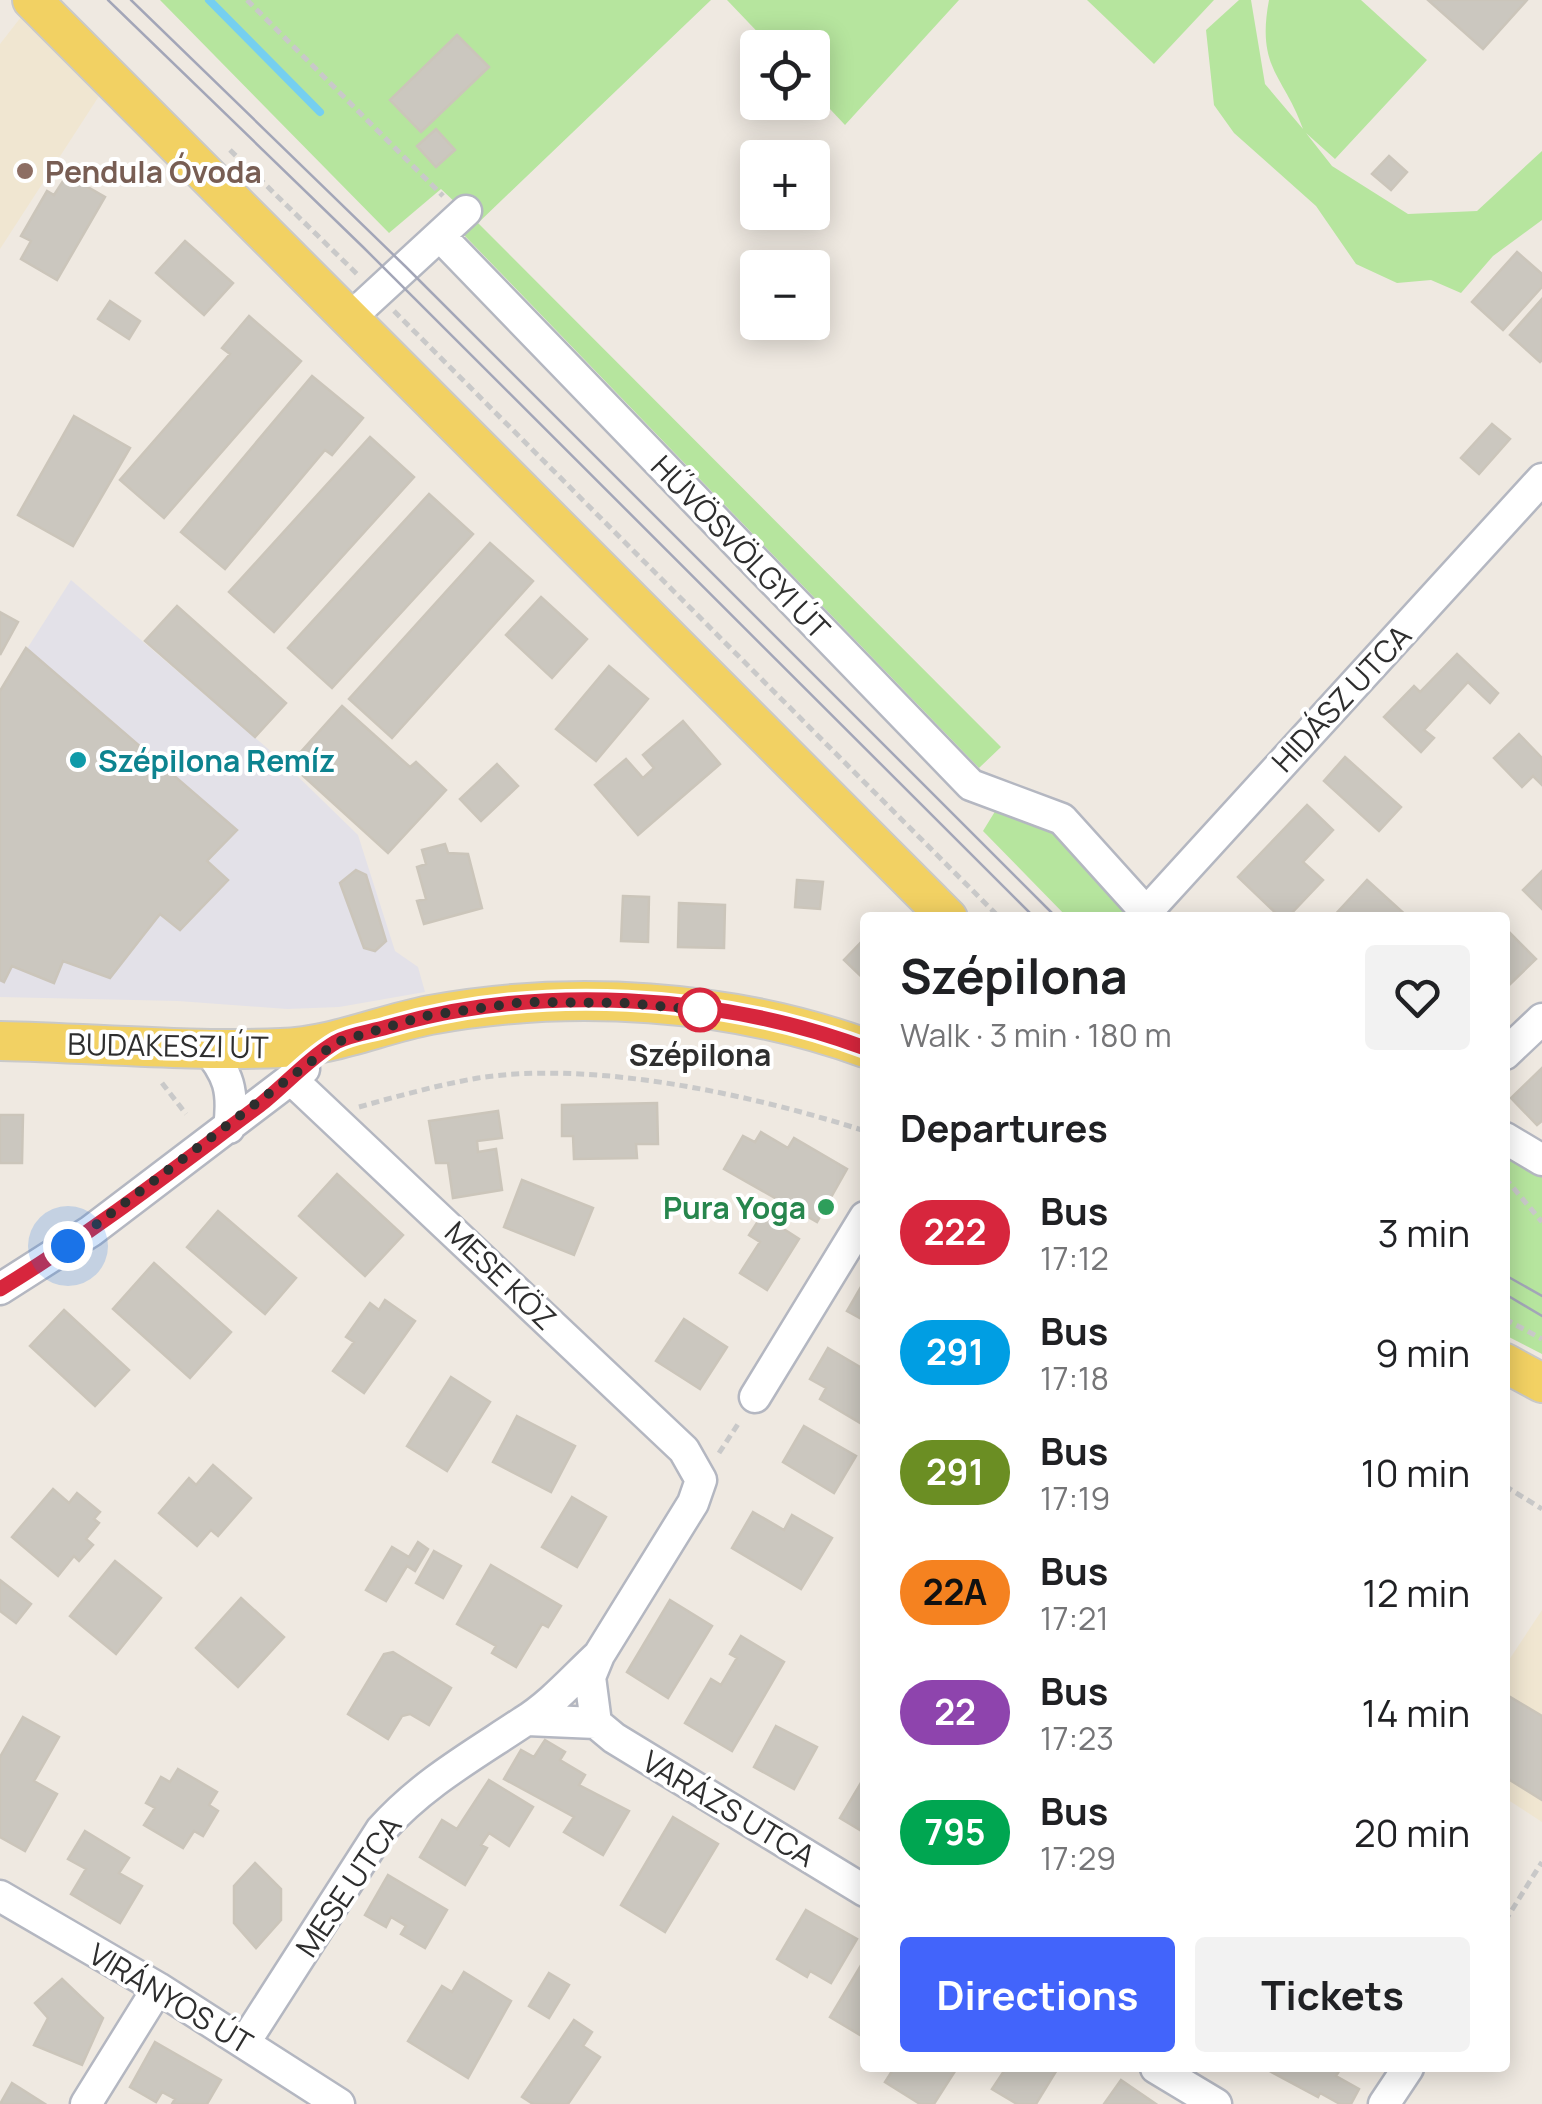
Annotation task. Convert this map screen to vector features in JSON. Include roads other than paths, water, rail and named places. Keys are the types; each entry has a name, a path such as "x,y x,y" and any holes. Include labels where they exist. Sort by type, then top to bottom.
{"main road":[{"path":"32,0 364,306 942,912"},
{"name":"BUDAKESZI ÚT","path":"0,1041 281,1048 337,1042 425,1016 486,1006 580,1002 708,1012 860,1050"},
{"path":"1510,1366 1542,1382"}],"street":[{"name":"HŰVÖSVÖLGYI ÚT","path":"364,306 456,220 971,785 1062,819 1153,912"},
{"name":"HIDÁSZ UTCA","path":"1153,912 1542,479"},
{"path":"1510,1049 1542,1019"},
{"path":"0,1288 91,1231 337,1042"},
{"path":"205,1046 227,1072 234,1096 229,1128"},
{"name":"MESE KÖZ","path":"291,1079 684,1450 701,1480"},
{"path":"1510,1141 1542,1160"},
{"path":"756,1397 860,1225"},
{"name":"MESE UTCA","path":"596,1722 590,1677 599,1655 692,1503 701,1480"},
{"name":"MESE UTCA","path":"245,2042 381,1830 408,1800 476,1750 527,1720 599,1655"},
{"path":"527,1720 596,1722"},
{"name":"VARÁZS UTCA","path":"596,1722 614,1738 860,1888"},
{"name":"VIRÁNYOS ÚT","path":"0,1896 158,1988 339,2104"},
{"path":"86,2104 158,1988"},
{"path":"1163,2072 1216,2104"},
{"path":"1384,2104 1405,2072"}],"waterway":[{"path":"209,0 320,112"}],"tram line":[{"path":"108,0 363,247 1029,912"},
{"path":"131,0 406,267 1051,912"},
{"path":"1510,1278 1542,1296"},
{"path":"1510,1297 1542,1316"}],"place":[{"name":"Pendula Óvoda","path":"25,171"},
{"name":"Szépilona Remíz","path":"78,760"},
{"name":"Szépilona","path":"700,1010"},
{"name":"Pura Yoga","path":"826,1207"}]}
